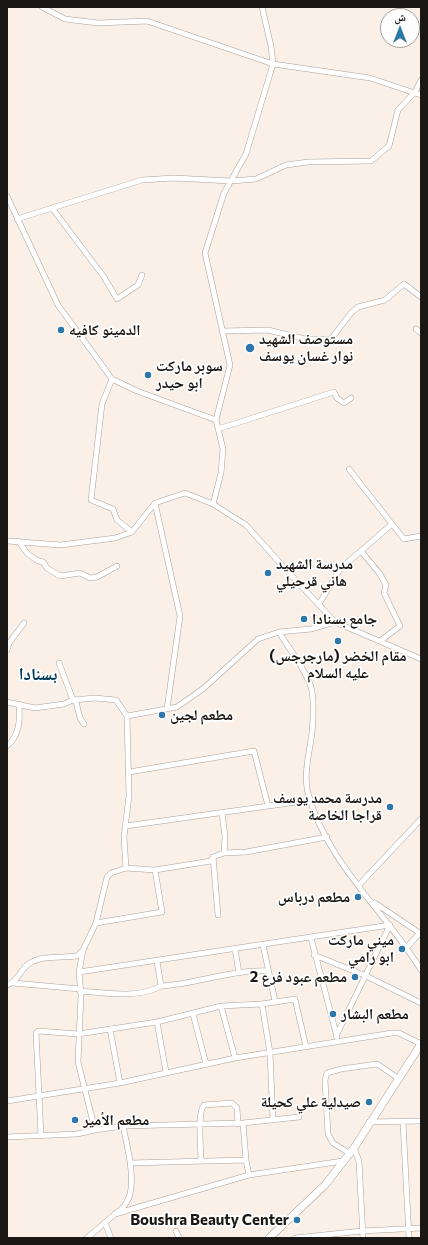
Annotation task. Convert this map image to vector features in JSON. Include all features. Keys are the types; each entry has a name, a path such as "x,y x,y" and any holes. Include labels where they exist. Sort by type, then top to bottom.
{"street":[{"path":"42,7 65,19 98,23 147,21 273,64 370,78 421,95"},
{"path":"56,7 57,15"},
{"path":"213,504 221,473 223,449 216,420 230,365 205,253 224,193 246,154 273,64 271,46 262,7"},
{"path":"17,219 142,180 174,178 231,182 256,179 286,165 308,162 371,161 389,146 398,110 415,92 421,80"},
{"path":"7,197 58,305 112,379 136,391 216,420"},
{"path":"52,208 104,277 117,299 138,285 142,275"},
{"path":"222,331 268,330 305,339 331,339 351,313 358,307 385,300 404,284 421,297"},
{"path":"416,329 421,333"},
{"path":"112,379 102,404 91,500 113,509 117,520 132,532"},
{"path":"218,429 334,392 337,398 344,402 351,398"},
{"path":"349,469 404,539 421,536"},
{"path":"7,541 61,545 115,538 132,532 155,503 185,493 213,504 246,525 335,622 421,658"},
{"path":"155,503 180,616 167,709"},
{"path":"319,604 340,569 392,524"},
{"path":"18,541 27,554 36,560 43,562 47,568 60,576 80,574 90,578 97,577 117,566"},
{"path":"361,551 380,574 386,585 384,593 400,626 380,641"},
{"path":"127,716 178,707 204,688 258,639 279,632 310,629 335,622"},
{"path":"7,650 8,643 24,623"},
{"path":"279,632 311,688 312,732 306,770 308,792 311,800 338,860 407,947 421,970"},
{"path":"59,663 73,700 76,702 80,718 84,724"},
{"path":"7,702 35,708 64,704 73,700 95,698 116,700 127,716 129,796 124,837 126,868"},
{"path":"7,746 13,741 20,721 19,704"},
{"path":"129,772 254,751 268,806"},
{"path":"126,826 311,800"},
{"path":"222,812 225,837 224,853"},
{"path":"359,885 421,819"},
{"path":"94,1130 78,1062 79,972 83,950 96,923 107,877 111,872 126,868 155,870 212,861 214,857 224,853 246,852 327,837"},
{"path":"214,857 218,915"},
{"path":"96,923 162,912 155,870"},
{"path":"371,900 421,933 407,947"},
{"path":"79,972 390,925"},
{"path":"336,1036 364,975 390,925"},
{"path":"311,938 314,955 338,1042"},
{"path":"262,945 275,1001"},
{"path":"235,949 239,973"},
{"path":"13,983 30,963 56,956 77,956 83,950"},
{"path":"314,955 364,975 421,1003"},
{"path":"157,961 161,986"},
{"path":"7,985 13,983 126,994 154,989 161,986 212,979 255,970 268,971"},
{"path":"40,1136 36,1033 42,1031 78,1034 157,1022 221,1006 262,1004 295,999 306,1047"},
{"path":"262,1004 270,1053 273,1120"},
{"path":"221,1006 235,1058"},
{"path":"193,1014 206,1064"},
{"path":"157,1022 166,1072"},
{"path":"110,1029 120,1083"},
{"path":"7,1102 120,1083 235,1058 392,1033 399,1033 421,1044 369,1122 352,1151 325,1185 269,1238"},
{"path":"363,1238 358,1161 352,1151 333,1143 328,1134 325,1080 327,1073 341,1069 377,1064 398,1078"},
{"path":"201,1161 202,1107 208,1103 234,1105 240,1123 249,1174"},
{"path":"7,1137 77,1134 123,1126 201,1125 299,1117"},
{"path":"369,1122 421,1121"},
{"path":"403,1122 409,1238"},
{"path":"86,1238 105,1223 127,1202 132,1188 130,1163 123,1126"},
{"path":"130,1163 246,1160"},
{"path":"115,1214 249,1174 343,1161"},
{"path":"105,1223 111,1238"},
{"path":"295,1238 362,1231 421,1228"},
{"path":"176,1232 179,1238"}],"place":[{"name":"الدمينو كافيه","path":"61,330"},
{"name":"مستوصف الشهيد نوار غسان يوسف","path":"250,348"},
{"name":"سوبر ماركت ابو حيدر","path":"148,375"},
{"name":"مدرسة الشهيد هاني قرحيلي","path":"268,573"},
{"name":"جامع بسنادا","path":"304,619"},
{"name":"مقام الخضر (مارجرجس) عليه السلام","path":"338,641"},
{"name":"مطعم لجين","path":"162,715"},
{"name":"مدرسة محمد يوسف قراجا الخاصة","path":"390,807"},
{"name":"مطعم درباس","path":"358,897"},
{"name":"ميني ماركت ابو رامي","path":"402,949"},
{"name":"مطعم عبود فرع 2","path":"355,977"},
{"name":"مطعم البشار","path":"333,1014"},
{"name":"صيدلية علي كحيلة","path":"369,1102"},
{"name":"مطعم الأمير","path":"75,1120"},
{"name":"Boushra Beauty Center","path":"297,1220"}],"district":[{"name":"بسنادا","path":"38,674"}]}
